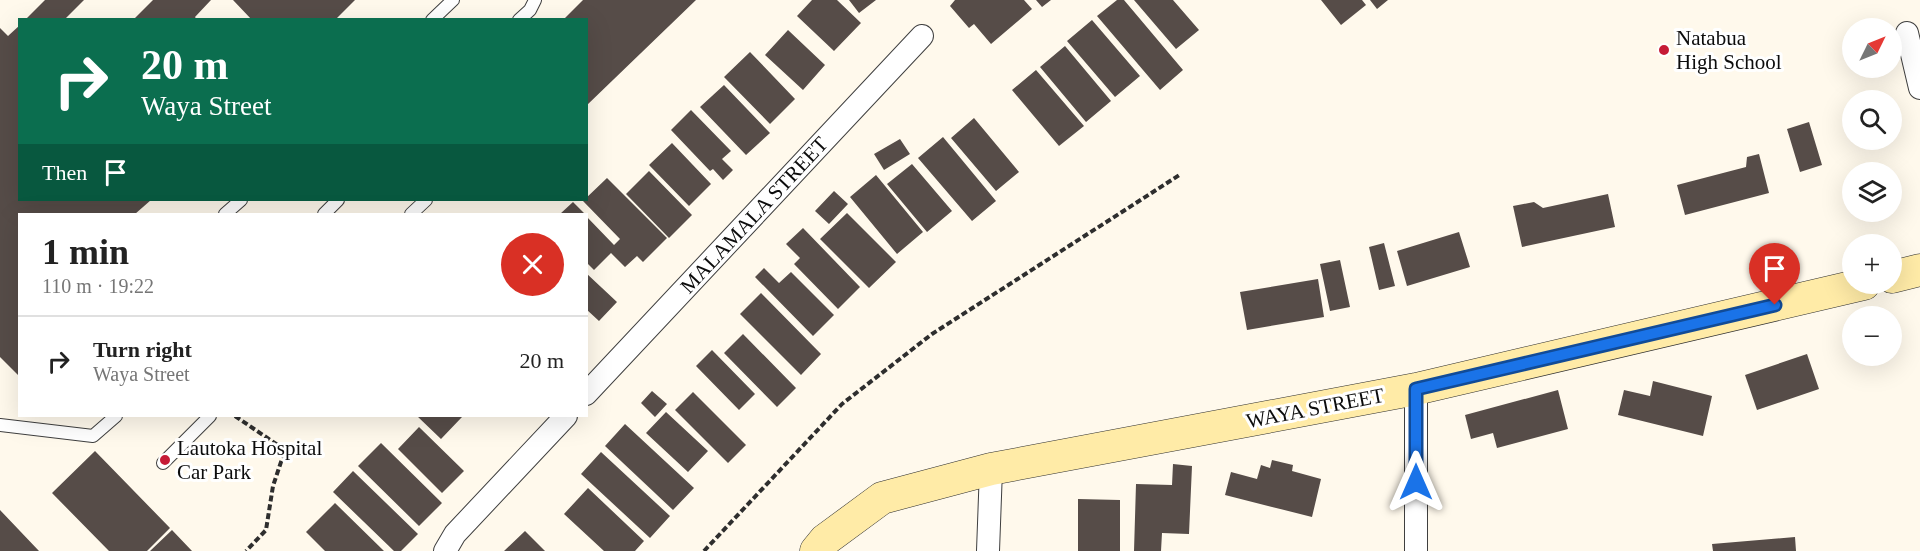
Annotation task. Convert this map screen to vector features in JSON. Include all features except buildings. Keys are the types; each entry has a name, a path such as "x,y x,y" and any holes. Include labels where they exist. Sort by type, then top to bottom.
{"main road":[{"path":"1902,274 1920,270"},
{"name":"WAYA STREET","path":"816,551 825,540 882,498 991,469 1416,389 1842,289"}],"street":[{"path":"1907,33 1920,88"},
{"name":"MALAMALA STREET","path":"588,392 922,36"},
{"path":"1416,389 1416,551"},
{"path":"445,551 455,534 565,417"},
{"path":"988,551 991,469"}],"lane":[{"path":"434,18 453,0"},
{"path":"521,18 535,0"},
{"path":"226,213 240,201"},
{"path":"325,213 338,201"},
{"path":"412,213 425,201"},
{"path":"0,425 93,436 115,417"},
{"path":"163,464 209,417"}],"path":[{"path":"704,551 842,404 932,334 1181,174"},
{"path":"236,417 285,450 273,486 266,530 246,551"}],"place":[{"name":"Natabua High School","path":"1664,50"},
{"name":"Lautoka Hospital Car Park","path":"165,460"}],"route":[{"path":"1416,482 1416,389 1775,305"}]}
